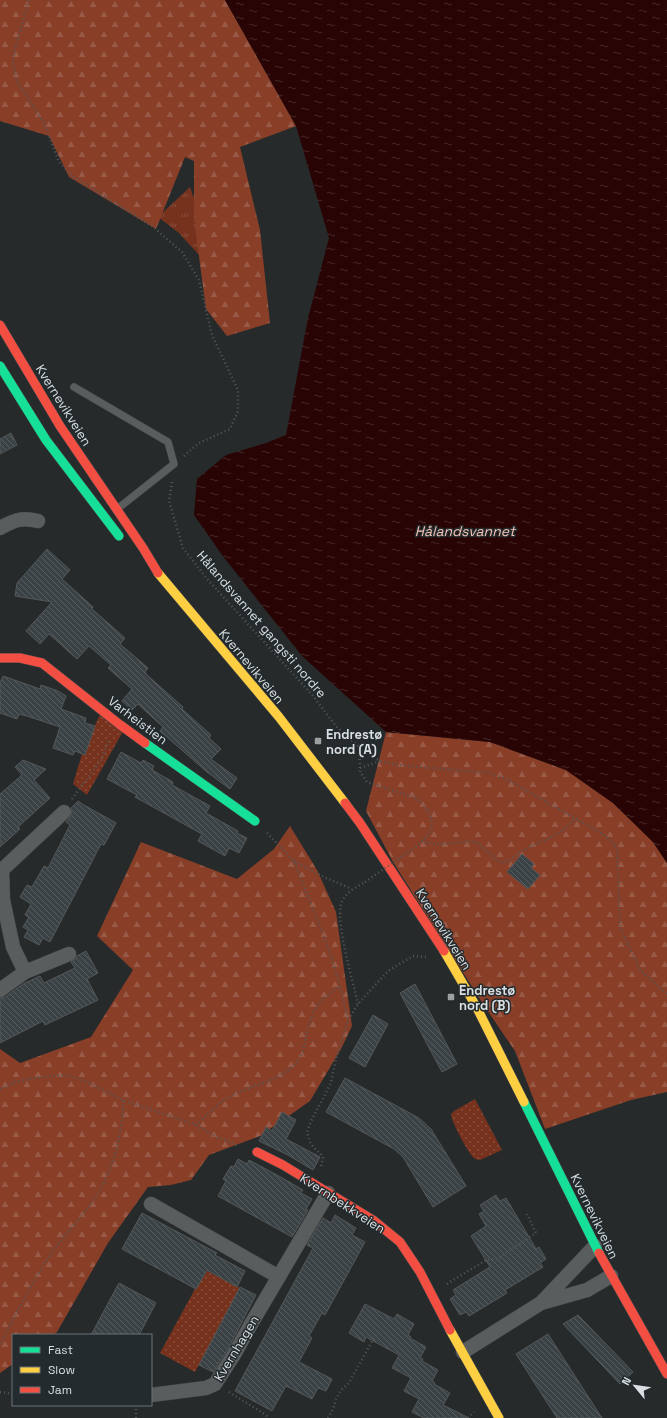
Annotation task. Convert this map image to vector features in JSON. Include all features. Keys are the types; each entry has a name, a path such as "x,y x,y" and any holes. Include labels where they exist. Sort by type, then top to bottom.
{"main road":[{"name":"Kvernevikveien","path":"0,325 60,426 143,548 161,578 279,718 360,823 444,951 477,1008 610,1276 667,1374"},
{"path":"0,366 46,440 123,542"},
{"name":"Kvernevikveien","path":"143,564 161,578"},
{"name":"Varheistien","path":"0,658 20,658 42,663 119,724 255,821"},
{"name":"Kvernbekkveien","path":"257,1152 283,1165 373,1220 400,1242 414,1262 499,1418"}],"street":[{"path":"0,528 17,519 28,518 38,521"},
{"path":"25,972 13,947 3,900 1,870 64,812"},
{"path":"0,990 25,972 69,954"},
{"name":"Kvernhagen","path":"152,1395 206,1388 215,1384 235,1353 328,1193"},
{"path":"151,1204 279,1277"},
{"path":"463,1352 541,1303 595,1246"},
{"path":"541,1303 587,1290 610,1276"}],"lane":[{"path":"74,387 168,442 174,464 106,519"}],"path":[{"path":"29,0 15,49 13,63 17,81 44,123 59,162 74,177 152,226 182,252 199,280 212,335 238,390 238,411 230,429 199,443 174,464"},
{"name":"Hålandsvannet gangsti nordre","path":"174,464 169,501 183,548 208,580 314,696 336,726 358,746 380,761"},
{"path":"64,812 101,760 110,738 119,724"},
{"path":"358,746 360,772 367,782 374,786 402,792 421,801 428,811 432,825 431,830 414,848 365,882 352,889 342,903 341,917 343,938 358,1004"},
{"path":"360,768 380,761 397,765 489,773 504,778 601,833 612,842 617,850 620,927 640,970 667,994"},
{"path":"422,840 436,844 476,842 501,863 506,862 526,849 559,834 570,826 575,819"},
{"path":"255,821 294,861 326,878 352,889"},
{"path":"294,861 328,947 340,986 348,1021"},
{"path":"320,1169 323,1158 310,1142 308,1132 311,1121 331,1082 336,1059 348,1021 358,1004 388,971 413,956 426,957 444,951"},
{"path":"196,1125 222,1101 236,1093 275,1079 293,1066 302,1055 305,1048 308,1029 313,1013 320,1001 340,986"},
{"path":"0,1089 15,1082 34,1078 68,1075 87,1082 123,1100 196,1125 218,1138 257,1152"},
{"path":"0,1344 48,1257 96,1198 113,1162 123,1111 123,1100"},
{"path":"431,1293 486,1260 497,1259 536,1233 527,1214"},
{"path":"328,1418 341,1390 349,1383 377,1332"},
{"path":"215,1384 266,1415 268,1418"},
{"path":"0,1392 12,1394"},
{"path":"136,1406 136,1418"},
{"path":"468,1418 476,1411"}],"green space":[{"path":"0,0 225,0 296,126 240,147 260,230 270,323 227,336 206,309 194,219 194,161 185,157 156,229 69,177 49,136 0,121"},
{"path":"190,187 209,241 200,256 179,233 158,217"},
{"path":"102,710 125,728 87,795 73,784 82,754"},
{"path":"386,732 490,742 566,770 613,803 653,842 667,863 667,1092 631,1100 545,1129 515,1051 483,1004 393,862 366,811"},
{"path":"290,826 317,870 336,912 352,1026 341,1049 310,1101 260,1136 209,1155 191,1180 171,1185 148,1187 108,1243 57,1332 54,1334 12,1334 12,1365 0,1373 0,1049 20,1063 91,1037 133,970 97,936 141,842 237,879 274,849"},
{"path":"475,1099 502,1150 480,1160 471,1155 457,1130 451,1114"},
{"path":"207,1271 240,1288 195,1372 160,1353 195,1289"}],"water":[{"name":"Hålandsvannet","path":"225,0 667,0 667,863 653,842 613,803 566,770 490,742 386,732 302,656 222,555 194,515 197,479 226,455 266,443 286,435 308,318 329,238 296,126"}],"building":[{"path":"11,433 17,445 0,454 0,439"},
{"path":"47,549 70,570 62,579 93,607 92,609 125,638 120,644 148,668 145,672 147,675 183,707 182,709 211,735 209,738 221,749 211,759 237,778 230,789 207,772 160,731 163,727 138,704 132,710 122,701 132,689 108,668 111,665 89,646 77,659 49,634 40,644 26,631 52,602 15,596 17,583"},
{"path":"3,676 40,689 41,685 58,691 66,696 61,709 86,718 85,723 95,726 85,755 75,751 73,755 53,748 60,727 19,714 17,719 0,713 0,683"},
{"path":"121,752 141,763 143,760 154,766 152,770 173,782 172,785 210,806 206,813 238,831 237,833 247,838 239,853 229,848 225,856 198,841 202,834 135,797 137,795 107,779"},
{"path":"23,760 46,769 34,780 50,798 18,827 20,829 0,847 0,794 22,775 15,767"},
{"path":"78,801 116,823 104,845 101,844 50,942 43,938 39,945 24,937 28,930 23,927 29,917 25,915 31,904 20,897 27,885 32,887 44,866 48,868 70,825 66,822 72,815 71,808"},
{"path":"522,854 534,864 531,868 540,875 528,889 507,872"},
{"path":"86,951 98,973 87,979 98,1000 45,1025 43,1021 0,1043 0,998 5,997 23,984 40,976 44,983 75,968 71,962 77,956"},
{"path":"415,984 457,1064 442,1072 400,993"},
{"path":"373,1015 388,1024 365,1067 349,1058"},
{"path":"345,1078 419,1118 431,1129 466,1186 433,1207 403,1157 394,1149 326,1112"},
{"path":"282,1112 296,1120 286,1139 320,1157 313,1170 288,1155 259,1141 266,1127 272,1131"},
{"path":"238,1159 247,1164 249,1160 277,1175 303,1190 301,1193 312,1199 306,1209 308,1210 292,1237 218,1196 226,1181 223,1179 231,1166 234,1167"},
{"path":"496,1195 500,1201 506,1198 536,1249 539,1247 546,1259 540,1263 543,1267 505,1290 507,1293 469,1316 466,1312 460,1315 450,1299 456,1295 453,1290 490,1267 471,1236 486,1226 479,1214 484,1211 480,1205"},
{"path":"142,1213 217,1253 215,1255 245,1271 237,1287 207,1270 196,1289 122,1249"},
{"path":"335,1215 356,1228 352,1235 365,1242 325,1315 322,1313 309,1336 312,1338 299,1362 332,1379 326,1391 318,1388 312,1399 286,1386 272,1411 235,1391 313,1248 307,1245 323,1218 331,1223"},
{"path":"119,1283 156,1303 140,1334 92,1334"},
{"path":"240,1287 256,1295 228,1349 213,1372 199,1365"},
{"path":"365,1304 394,1319 397,1314 414,1324 408,1335 411,1337 410,1338 426,1347 420,1358 423,1359 422,1361 438,1370 432,1381 435,1383 434,1384 450,1393 443,1405 469,1418 424,1418 412,1412 419,1399 404,1391 411,1378 392,1368 399,1355 366,1337 364,1342 349,1333"},
{"path":"578,1315 633,1372 620,1384 563,1324"},
{"path":"548,1334 602,1418 557,1418 516,1354"}],"traffic: fast":[{"path":"0,366 46,440 119,536"},
{"path":"145,743 255,821"},
{"path":"524,1102 599,1253"}],"traffic: slow":[{"path":"158,573 279,717 345,803"},
{"path":"444,951 477,1008 524,1102"},
{"path":"450,1330 499,1418"}],"traffic: jam":[{"path":"0,325 60,426 143,548 158,573"},
{"path":"0,658 20,658 42,663 145,743"},
{"path":"345,803 360,823 444,951"},
{"path":"257,1152 283,1165 373,1220 400,1242 420,1272 450,1330"},
{"path":"599,1253 667,1374"}],"place":[{"name":"Endrestø nord (A)","path":"318,741"},
{"name":"Endrestø nord (B)","path":"451,997"}]}
